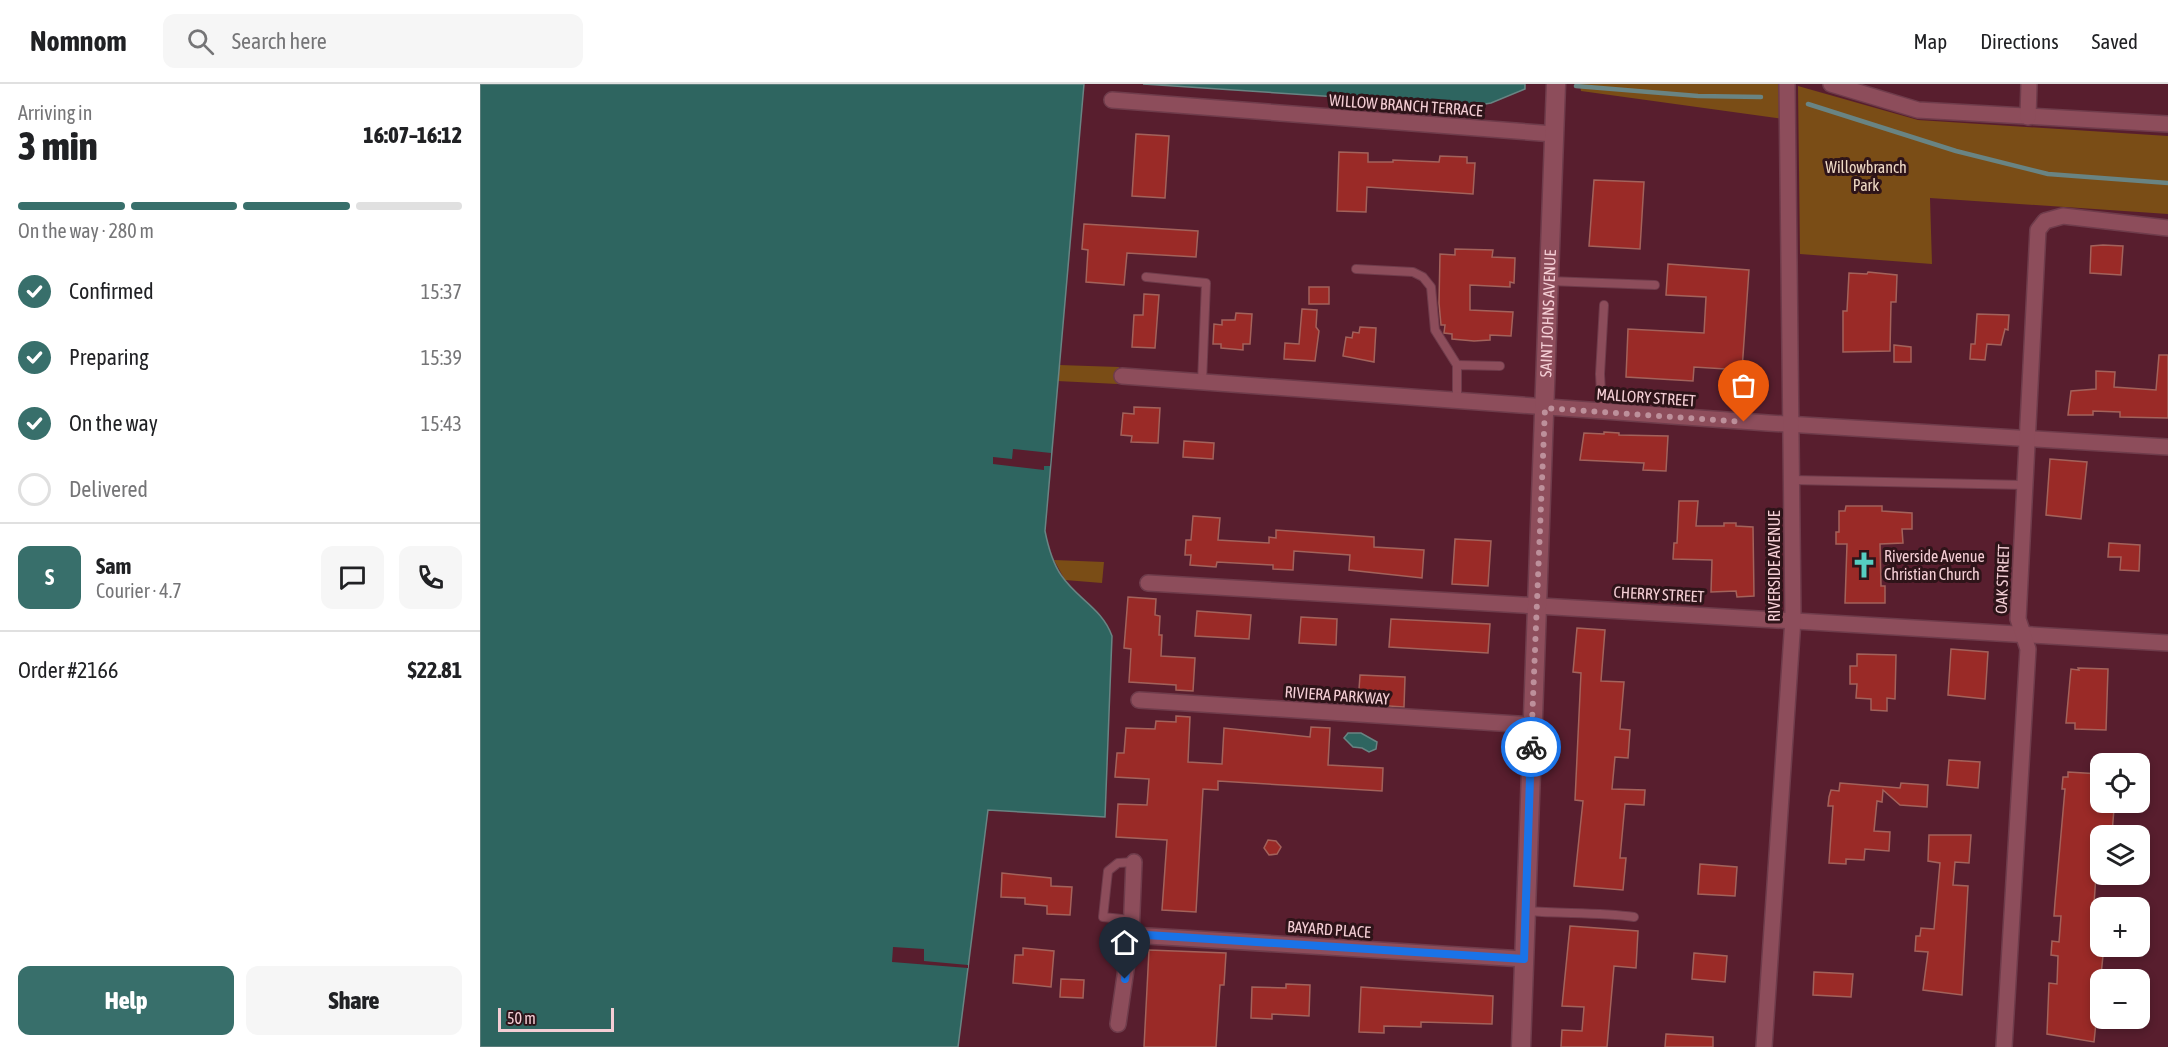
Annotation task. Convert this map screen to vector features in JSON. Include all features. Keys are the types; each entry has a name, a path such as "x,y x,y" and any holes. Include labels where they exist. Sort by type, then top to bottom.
{"main road":[{"name":"SAINT JOHNS AVENUE","path":"1521,1047 1556,84"}],"street":[{"name":"RIVERSIDE AVENUE","path":"1764,1047 1793,619 1787,84"},
{"path":"1831,84 1917,110 2168,124"},
{"path":"2028,117 2029,84"},
{"name":"WILLOW BRANCH TERRACE","path":"1112,100 1554,134"},
{"name":"OAK STREET","path":"2004,1047 2028,649 2018,619 2038,230 2045,221 2063,216 2168,228"},
{"name":"MALLORY STREET","path":"1122,376 1602,412 2168,447"},
{"name":"CHERRY STREET","path":"1148,583 1510,606 1537,605 1793,619 2168,644"},
{"name":"RIVIERA PARKWAY","path":"1139,700 1532,725"},
{"path":"1118,1024 1131,927 1134,862"},
{"name":"BAYARD PLACE","path":"1131,927 1524,959"}],"lane":[{"path":"1356,269 1413,272 1423,277 1431,287 1435,330 1457,365 1457,401"},
{"path":"1146,277 1206,283 1202,382"},
{"path":"1549,281 1655,285"},
{"path":"1602,412 1600,374 1604,305"},
{"path":"1457,365 1500,366"},
{"path":"1792,480 2025,485"},
{"path":"1131,927 1103,917 1108,871 1118,864 1134,862"},
{"path":"1526,911 1571,915 1602,913 1634,917"}],"green space":[{"path":"1580,84 1783,84 1783,119 1581,91"},
{"name":"Willowbranch Park","path":"1798,86 1918,120 2168,136 2168,214 1930,198 1932,264 1800,254"},
{"path":"1059,365 1119,367 1118,384 1057,381"},
{"path":"1054,560 1104,562 1102,583 1065,580"}],"water":[{"path":"480,84 1084,84 1045,531 1053,559 1061,575 1102,618 1112,636 1105,817 988,810 958,1047 480,1047"},
{"path":"1143,84 1525,84 1525,89 1491,103 1474,106"},
{"path":"1348,733 1361,733 1377,742 1376,749 1369,752 1353,747 1344,738"}],"pier":[{"path":"1013,449 1051,453 1050,466 1044,466 1044,470 993,464 993,457 1012,459"},
{"path":"893,947 924,949 924,961 968,965 968,968 892,962"}],"building":[{"path":"1136,134 1169,136 1165,198 1132,196"},
{"path":"1339,152 1368,153 1368,162 1393,162 1393,160 1439,162 1440,156 1467,157 1467,163 1475,163 1473,194 1367,187 1366,212 1337,211"},
{"path":"1594,180 1644,182 1640,249 1589,246"},
{"path":"1084,224 1198,231 1196,257 1127,253 1124,285 1086,282 1088,250 1082,249"},
{"path":"2091,246 2123,246 2121,275 2090,273"},
{"path":"1455,249 1493,250 1492,257 1515,258 1514,283 1510,282 1510,287 1470,285 1470,310 1513,312 1511,336 1490,335 1490,340 1474,341 1452,339 1452,334 1444,333 1445,325 1441,325 1439,303 1440,254 1455,255"},
{"path":"1668,264 1749,270 1742,370 1694,367 1693,381 1626,377 1628,329 1704,333 1706,297 1666,295"},
{"path":"1868,272 1897,275 1896,302 1891,302 1890,351 1843,352 1843,311 1847,311 1849,273 1867,274"},
{"path":"1309,287 1329,287 1329,304 1309,304"},
{"path":"1144,294 1159,295 1155,348 1132,347 1134,315 1143,315"},
{"path":"1302,309 1317,310 1316,327 1319,331 1315,361 1284,359 1285,343 1299,344"},
{"path":"1236,313 1252,314 1250,344 1243,344 1243,350 1221,348 1221,344 1213,344 1214,324 1222,325 1222,320 1235,320"},
{"path":"1977,314 2009,315 2008,330 2005,329 2001,345 1987,344 1985,360 1970,359 1971,344 1975,344"},
{"path":"1360,327 1376,328 1374,362 1343,356 1346,337 1352,338 1353,332 1359,333"},
{"path":"1894,345 1911,347 1911,362 1894,362"},
{"path":"2159,355 2168,355 2168,418 2120,417 2120,412 2093,411 2093,415 2068,415 2071,391 2096,389 2096,371 2115,372 2114,387 2156,390"},
{"path":"1134,407 1160,408 1158,443 1131,442 1132,436 1121,435 1123,413 1134,414"},
{"path":"1604,432 1619,433 1619,435 1668,436 1666,471 1643,470 1644,463 1580,460 1584,433 1604,434"},
{"path":"1184,441 1214,443 1213,459 1183,457"},
{"path":"2050,459 2087,462 2081,519 2046,515"},
{"path":"1679,501 1698,501 1696,526 1724,526 1724,523 1736,523 1736,526 1753,527 1754,596 1737,597 1736,591 1711,592 1712,560 1673,559 1674,543 1677,543"},
{"name":"Riverside Avenue Christian Church","path":"1846,506 1882,506 1882,511 1912,513 1912,529 1902,529 1903,543 1880,544 1881,586 1885,586 1885,603 1845,603 1847,544 1836,544 1836,532 1839,532 1839,511 1845,511"},
{"path":"1193,516 1220,518 1218,540 1269,543 1269,537 1276,538 1276,530 1374,537 1374,547 1424,550 1422,578 1349,570 1350,555 1294,551 1293,570 1273,569 1273,565 1217,562 1216,567 1190,565 1191,555 1185,555 1186,540 1191,540"},
{"path":"1455,539 1491,541 1488,586 1452,584"},
{"path":"2109,543 2140,545 2139,571 2120,570 2121,557 2108,557"},
{"path":"1128,597 1156,599 1155,615 1160,616 1159,635 1162,635 1161,656 1195,658 1193,691 1176,690 1176,685 1129,682 1131,649 1124,648"},
{"path":"1197,611 1251,615 1249,639 1195,636"},
{"path":"1301,617 1337,619 1336,645 1299,643"},
{"path":"1391,619 1490,624 1488,653 1389,647"},
{"path":"1577,628 1605,630 1601,681 1624,682 1620,729 1630,730 1628,758 1615,757 1612,789 1645,790 1644,805 1625,804 1620,858 1626,858 1623,890 1574,886 1583,801 1575,800 1581,673 1573,672"},
{"path":"1951,649 1988,652 1985,699 1948,695"},
{"path":"1857,654 1896,655 1895,699 1887,698 1887,711 1871,710 1871,699 1856,698 1857,684 1850,684 1850,666 1857,666"},
{"path":"2078,668 2108,669 2106,730 2075,729 2075,723 2066,723 2071,669 2079,670"},
{"path":"1360,675 1405,677 1404,707 1358,704"},
{"path":"1176,716 1190,717 1188,762 1222,764 1224,728 1310,737 1311,727 1330,728 1328,765 1383,768 1382,791 1218,781 1218,790 1203,789 1196,912 1162,910 1167,840 1116,837 1118,804 1147,805 1149,779 1115,777 1117,753 1124,753 1126,728 1155,729 1156,721 1176,722"},
{"path":"1949,760 1980,762 1978,788 1947,785"},
{"path":"2068,772 2090,773 2090,813 2114,813 2113,825 2090,825 2090,885 2095,885 2094,897 2090,897 2090,957 2103,957 2102,969 2090,969 2090,1029 2095,1029 2094,1042 2047,1034 2049,983 2057,984 2058,956 2051,955 2052,941 2059,942 2061,916 2054,916 2065,789 2062,789 2063,777 2068,777"},
{"path":"1840,783 1900,788 1901,783 1928,785 1927,807 1900,805 1883,790 1882,802 1877,801 1874,831 1890,832 1889,851 1865,849 1864,860 1846,859 1846,864 1829,863 1833,806 1828,806 1829,797 1831,790 1839,791"},
{"path":"1929,835 1971,835 1969,863 1955,862 1953,885 1968,886 1962,995 1923,990 1928,952 1915,951 1916,936 1920,936 1921,928 1934,929 1940,863 1928,861"},
{"path":"1268,840 1276,841 1281,847 1277,854 1269,855 1264,848"},
{"path":"1700,864 1737,867 1735,896 1698,894"},
{"path":"1002,873 1051,878 1051,886 1072,887 1070,915 1047,914 1047,906 1025,904 1025,898 1001,897"},
{"path":"1570,926 1638,931 1636,968 1614,966 1607,1047 1561,1047 1562,1030 1582,1031 1584,1007 1562,1006"},
{"path":"1023,948 1054,951 1051,987 1013,983 1015,955 1023,955"},
{"path":"1149,950 1226,953 1224,985 1220,985 1216,1047 1144,1047"},
{"path":"1694,953 1727,956 1725,982 1692,979"},
{"path":"1814,972 1853,974 1851,997 1813,995"},
{"path":"1061,979 1084,980 1083,998 1060,997"},
{"path":"1286,984 1310,985 1309,1016 1272,1014 1272,1019 1251,1018 1252,987 1286,988"},
{"path":"1361,987 1493,996 1492,1024 1421,1022 1421,1027 1384,1026 1384,1033 1359,1032"},
{"path":"1666,1034 1713,1037 1713,1047 1665,1047"}],"waterway":[{"path":"1576,86 1698,96 1761,97"},
{"path":"1808,104 1956,151 2048,174 2168,183"}],"way so far":[{"path":"1531,747 1545,408 1744,422"}],"place":[{"name":"Riverside Avenue Christian Church","path":"1864,565"}],"route":[{"path":"1125,979 1131,934 1524,959 1531,747"}]}
